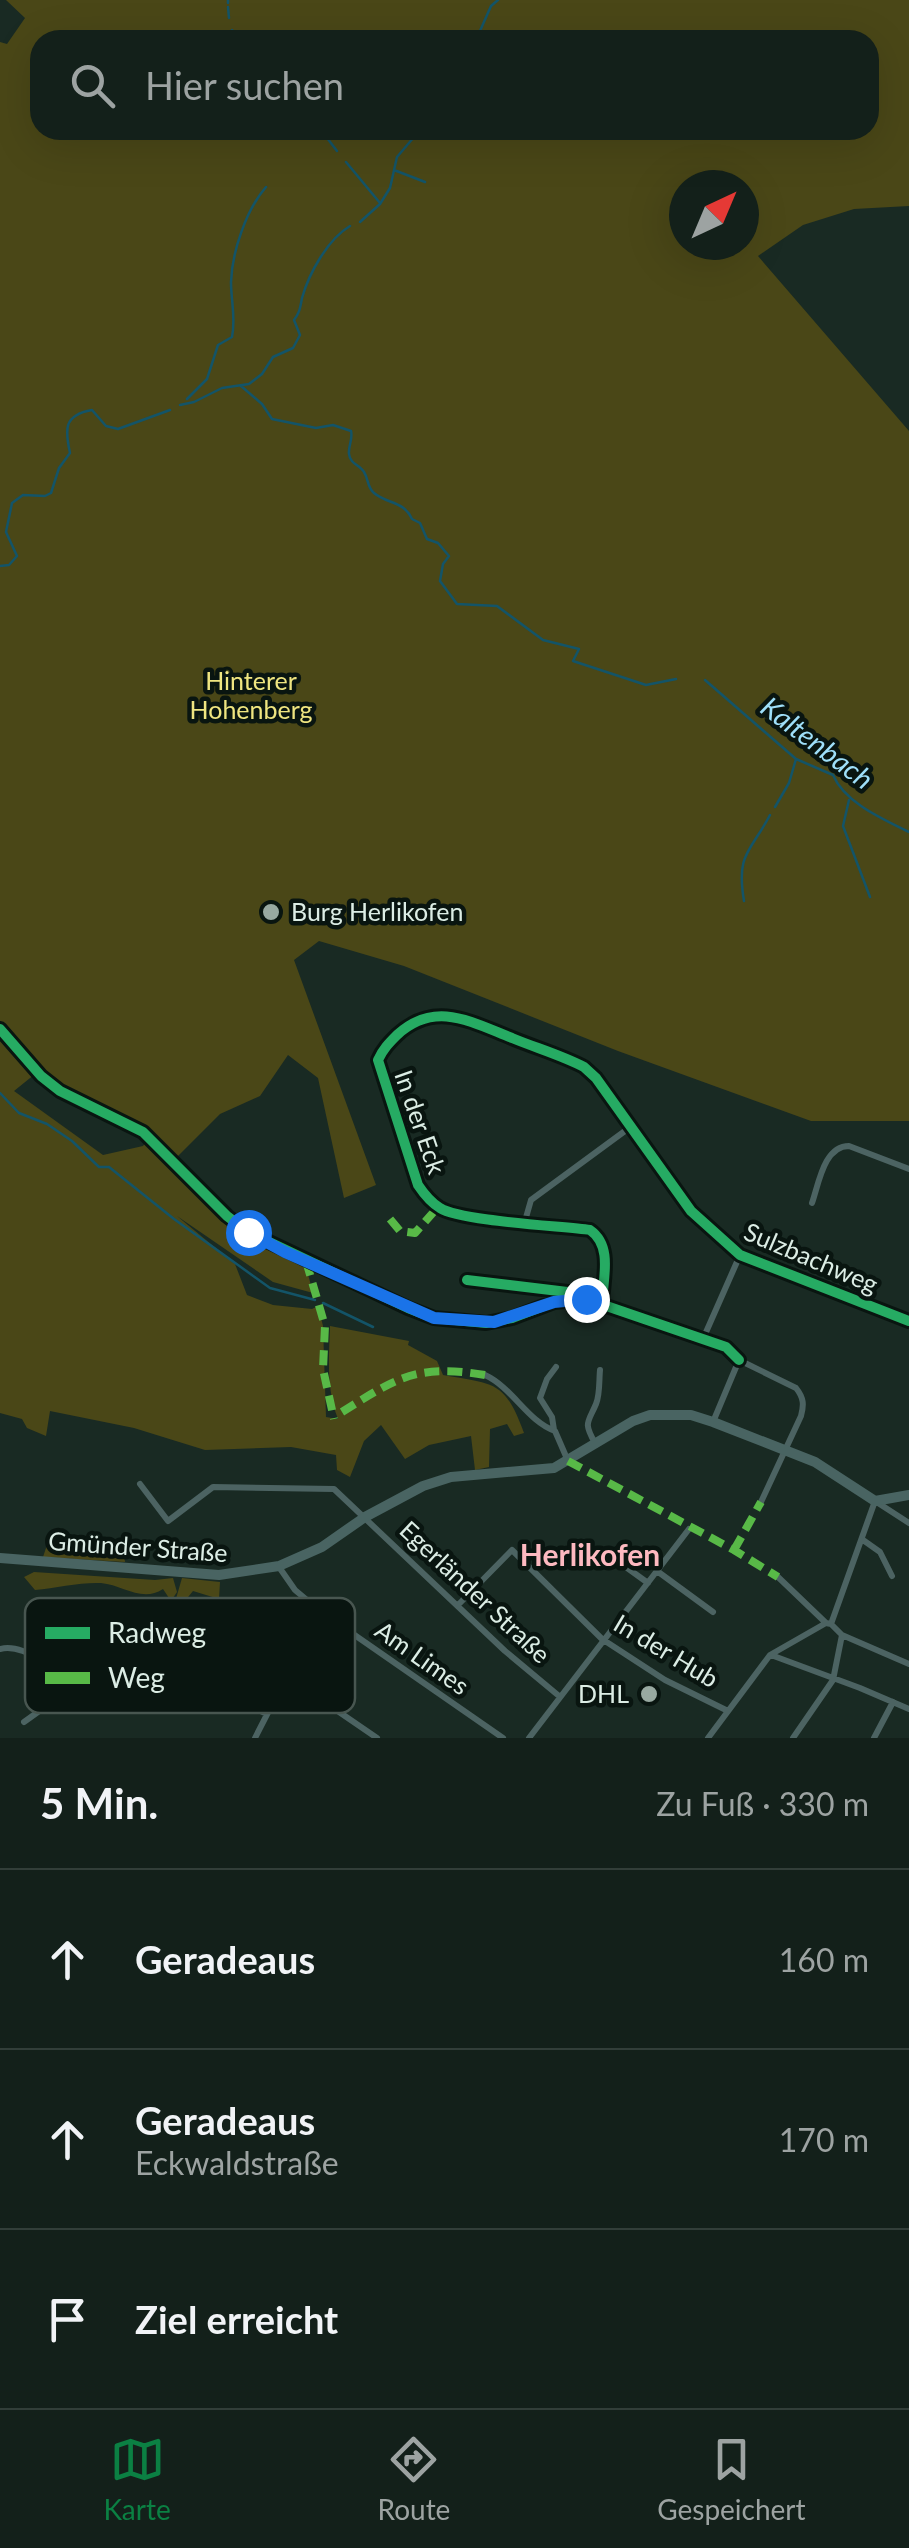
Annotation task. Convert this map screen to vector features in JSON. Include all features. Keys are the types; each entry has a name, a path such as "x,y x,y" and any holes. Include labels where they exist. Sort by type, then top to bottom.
{"main road":[{"name":"Gmünder Straße","path":"0,1558 219,1576 279,1566 322,1547 401,1496 451,1477 538,1472 568,1461 650,1415 691,1415 713,1422 815,1462 875,1501"},
{"path":"875,1501 909,1495"}],"street":[{"name":"In der Eck","path":"602,1303 605,1249 598,1235 590,1230 438,1208 418,1185 378,1060 383,1049 410,1023 424,1018 453,1017 474,1022 584,1067 596,1078 629,1128"},
{"path":"0,1029 41,1076 60,1091 143,1132 248,1232 408,1308 434,1318 486,1323 554,1302 586,1299 726,1348 740,1360 796,1388 804,1404 802,1416 761,1502"},
{"path":"525,1222 531,1200 629,1128"},
{"name":"Sulzbachweg","path":"629,1128 691,1211 740,1255 908,1318"},
{"path":"812,1203 830,1153 839,1146 849,1146 909,1169"},
{"path":"702,1339 740,1255"},
{"path":"467,1280 584,1294 602,1303"},
{"path":"713,1422 740,1360"},
{"path":"556,1367 540,1398 552,1417 568,1461"},
{"path":"596,1444 587,1424 596,1404 600,1370"},
{"path":"485,1375 498,1381 544,1427 555,1431"},
{"name":"Egerländer Straße","path":"140,1484 168,1521 213,1487 334,1490 505,1651 559,1696"},
{"path":"708,1738 770,1655 829,1624 841,1604 851,1564 875,1501 909,1523"},
{"path":"529,1738 689,1528"},
{"path":"863,1540 880,1552 892,1576"},
{"name":"In der Hub","path":"458,1606 512,1550 602,1639 665,1680 728,1711"},
{"path":"604,1552 648,1583"},
{"name":"Am Limes","path":"279,1566 304,1598"},
{"path":"657,1571 713,1612"},
{"path":"778,1577 842,1636 909,1664"},
{"name":"Am Limes","path":"355,1636 503,1738"},
{"path":"793,1738 833,1680 842,1636"},
{"path":"0,1649 25,1653"},
{"path":"770,1655 909,1710"},
{"path":"874,1738 893,1702"},
{"path":"24,1722 37,1713"},
{"path":"341,1713 377,1738"},
{"path":"256,1738 266,1714"}],"green space":[{"name":"Hinterer Hohenberg","path":"6,0 909,0 909,206 854,209 803,225 759,255 759,170 669,170 669,260 759,257 909,431 909,1121 811,1121 618,1051 404,966 319,941 294,960 376,1185 344,1198 318,1078 288,1055 260,1096 220,1114 176,1158 134,1123 72,1094 40,1070 14,1091 103,1155 143,1146 148,1139 225,1214 305,1263 313,1293 273,1282 177,1216 235,1264 247,1295 273,1305 312,1309 318,1306 323,1326 326,1417 338,1419 330,1385 330,1326 409,1341 408,1345 437,1361 443,1375 486,1384 504,1394 524,1433 514,1436 507,1424 490,1429 489,1467 475,1470 471,1436 429,1445 405,1459 381,1425 364,1441 350,1477 337,1470 336,1455 291,1447 205,1450 134,1428 50,1411 46,1436 27,1428 22,1419 0,1413 0,42 7,44 25,18"},
{"path":"50,1536 123,1546 125,1562 43,1557"},
{"path":"34,1572 173,1578 177,1592 169,1598 163,1589 140,1594 101,1583 35,1590 24,1577"},
{"path":"182,1578 220,1582 219,1598 193,1591 187,1598 176,1598"}],"waterway":[{"path":"480,30 491,6 498,0"},
{"path":"228,7 229,18"},
{"path":"329,140 337,151"},
{"path":"360,222 380,204 390,188 397,157 411,140"},
{"path":"346,162 380,203"},
{"path":"394,170 425,182"},
{"path":"187,399 207,379 218,345 232,337 234,258 246,219 266,187"},
{"path":"180,405 222,388 249,384 262,374 273,357 293,348 300,335 294,320 309,278 327,248 350,226"},
{"name":"Kaltenbach","path":"241,386 272,419 316,428 333,425 351,431 350,457 364,472 372,491 405,509 420,523 427,539 438,543 449,556 440,581 457,604 497,606 543,640 579,649 573,661 646,685 676,679"},
{"path":"0,566 9,565 17,556 6,532 12,503 23,495 51,493 59,468 70,453 67,431 71,420 92,410 106,426 118,429 170,410"},
{"name":"Kaltenbach","path":"705,680 796,759 833,775 855,802 909,832"},
{"path":"775,807 789,783 796,759"},
{"path":"849,800 843,826 870,897"},
{"path":"744,901 743,863 770,815"},
{"path":"0,1093 19,1113 47,1124 72,1141 99,1167 109,1167 270,1288 315,1300"},
{"path":"323,1303 373,1327"}],"marked path":[{"path":"390,1219 400,1231 415,1233 438,1207"},
{"path":"306,1261 325,1326 323,1369 334,1419"},
{"path":"342,1412 409,1376 442,1371 485,1375"},
{"path":"568,1461 778,1577"},
{"path":"734,1550 761,1502"}],"cycle path":[{"path":"467,1280 584,1294 602,1303 604,1254 590,1230 451,1213 433,1203 420,1188 378,1060 391,1041 411,1024 439,1016 468,1021 584,1067 596,1078 691,1211 740,1255 909,1321"},
{"path":"0,1029 41,1076 60,1091 143,1132 248,1232 408,1308 434,1318 486,1323 554,1302 586,1299 726,1347 739,1360"}],"place":[{"name":"Burg Herlikofen","path":"271,912"},
{"name":"DHL","path":"649,1694"}],"district":[{"name":"Herlikofen","path":"590,1556"}],"route":[{"path":"248,1232 434,1318 486,1323 554,1302 586,1299"}]}
